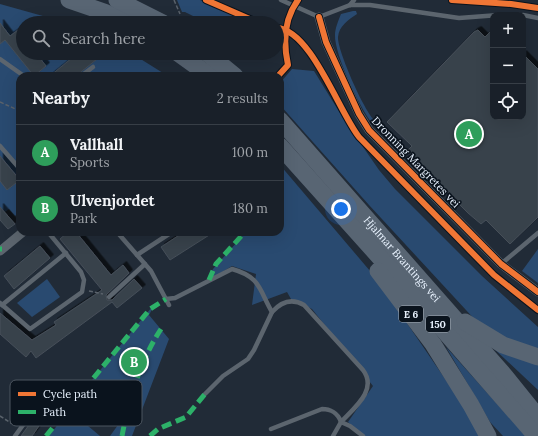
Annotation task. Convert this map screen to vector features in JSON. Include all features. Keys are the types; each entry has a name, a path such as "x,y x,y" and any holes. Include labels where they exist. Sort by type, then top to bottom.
{"highway":[{"path":"69,0 110,16"},
{"path":"121,1 150,16"},
{"path":"188,60 204,72"},
{"path":"216,60 230,72"},
{"name":"Hjalmar Brantings vei","path":"284,125 505,376 538,417"},
{"name":"Hjalmar Brantings vei","path":"284,151 536,436"},
{"name":"E 6","path":"338,213 436,349 479,418 488,436"},
{"name":"150","path":"451,314 503,345 538,358"},
{"path":"505,376 538,399"},
{"path":"479,418 497,436"}],"street":[{"name":"Dronning Margretes vei","path":"319,17 326,42 363,122 501,264 538,292"},
{"path":"0,251 17,236"}],"lane":[{"path":"281,0 319,17 350,5 370,5 459,18 490,15"},
{"path":"350,5 354,0"},
{"path":"526,16 538,18"},
{"path":"0,59 18,72"},
{"path":"86,72 93,67"},
{"path":"0,146 16,164"},
{"path":"501,264 538,233"},
{"path":"51,236 66,253 81,272 84,280 83,290 70,302 30,329 1,304 66,253"},
{"path":"120,236 145,264 163,292 169,305"},
{"path":"137,255 166,236"},
{"path":"109,297 145,264"},
{"path":"166,299 176,298 232,270 242,272 256,281 272,312"},
{"path":"205,394 223,376 248,359 254,350 272,312 277,306 287,302 296,302 304,305 366,374 368,381 368,389 341,422 333,436"},
{"path":"271,429 322,409 328,409 334,412 341,422 350,426 363,436"},
{"path":"15,436 23,426"}],"path":[{"path":"174,0 180,14"},
{"path":"0,102 16,110"},
{"path":"83,290 105,294 109,297"},
{"path":"0,416 10,423"},
{"path":"14,426 20,430"}],"shaded area":[{"path":"177,0 200,0 237,16 193,16 182,12"},
{"path":"0,4 43,16 16,16 16,60 142,60 161,72 16,72 16,215 15,216 9,209 5,212 0,207"},
{"path":"356,11 357,14 342,26 338,37 339,44 353,82 366,108 377,123 375,127 356,97 344,69 336,44 335,35 341,14"},
{"path":"292,69 314,71 343,118 379,170 395,189 482,276 538,327 538,353 523,349 478,323 369,205 284,109 284,78"},
{"path":"284,170 376,278 465,408 481,436 363,436 348,422 373,386 312,309 291,299 287,292 252,305 256,274 232,266 209,280 213,269 242,236 284,236"},
{"path":"538,249 538,283 522,271"},
{"path":"47,279 60,297 32,317 17,303"},
{"path":"156,302 149,315 169,339 142,410 142,380 92,380"},
{"path":"489,344 538,361 538,390"},
{"path":"446,347 526,436 503,436 490,422"},
{"path":"57,426 88,426 100,436 49,436"},
{"path":"117,426 136,426 132,436 110,436"}],"building":[{"path":"0,23 10,36 16,32 16,54 5,40 0,44"},
{"path":"478,30 485,37 490,32 490,120 526,120 526,57 538,69 538,217 510,244 486,220 481,224 468,213 407,151 412,146 387,122 474,32"},
{"path":"21,60 41,60 46,66 39,72 31,72"},
{"path":"69,60 96,60 81,72 55,72"},
{"path":"0,156 16,175 16,183 7,190 0,181"},
{"path":"0,207 15,224 8,229 0,220"},
{"path":"63,236 79,236 111,275 123,265 129,273 106,295 107,300 112,300 134,279 142,288 117,308 112,302 36,358 31,351 26,357 0,334 0,313 32,340 56,325 54,322 102,290 60,239"},
{"path":"178,236 208,236 170,260 161,247"},
{"path":"40,246 50,258 14,289 4,276"},
{"path":"28,426 39,426 32,436 21,436"}],"marked path":[{"path":"209,280 216,264 241,236"},
{"path":"92,380 150,309 166,299"},
{"path":"136,380 147,354 161,329"},
{"path":"150,436 158,429 186,417 205,394"},
{"path":"46,436 54,426"},
{"path":"122,436 124,426"}],"cycle path":[{"path":"206,0 243,16"},
{"path":"282,72 288,65 285,48 287,23 293,7 298,0"},
{"path":"452,0 511,4 538,8"},
{"path":"319,17 326,42 359,114 369,130 501,264 538,292"},
{"path":"284,30 289,32 301,42 313,57 359,137 494,275 538,310"}],"place":[{"name":"Vallhall","path":"469,134"},
{"name":"Ulvenjordet","path":"134,362"}]}
